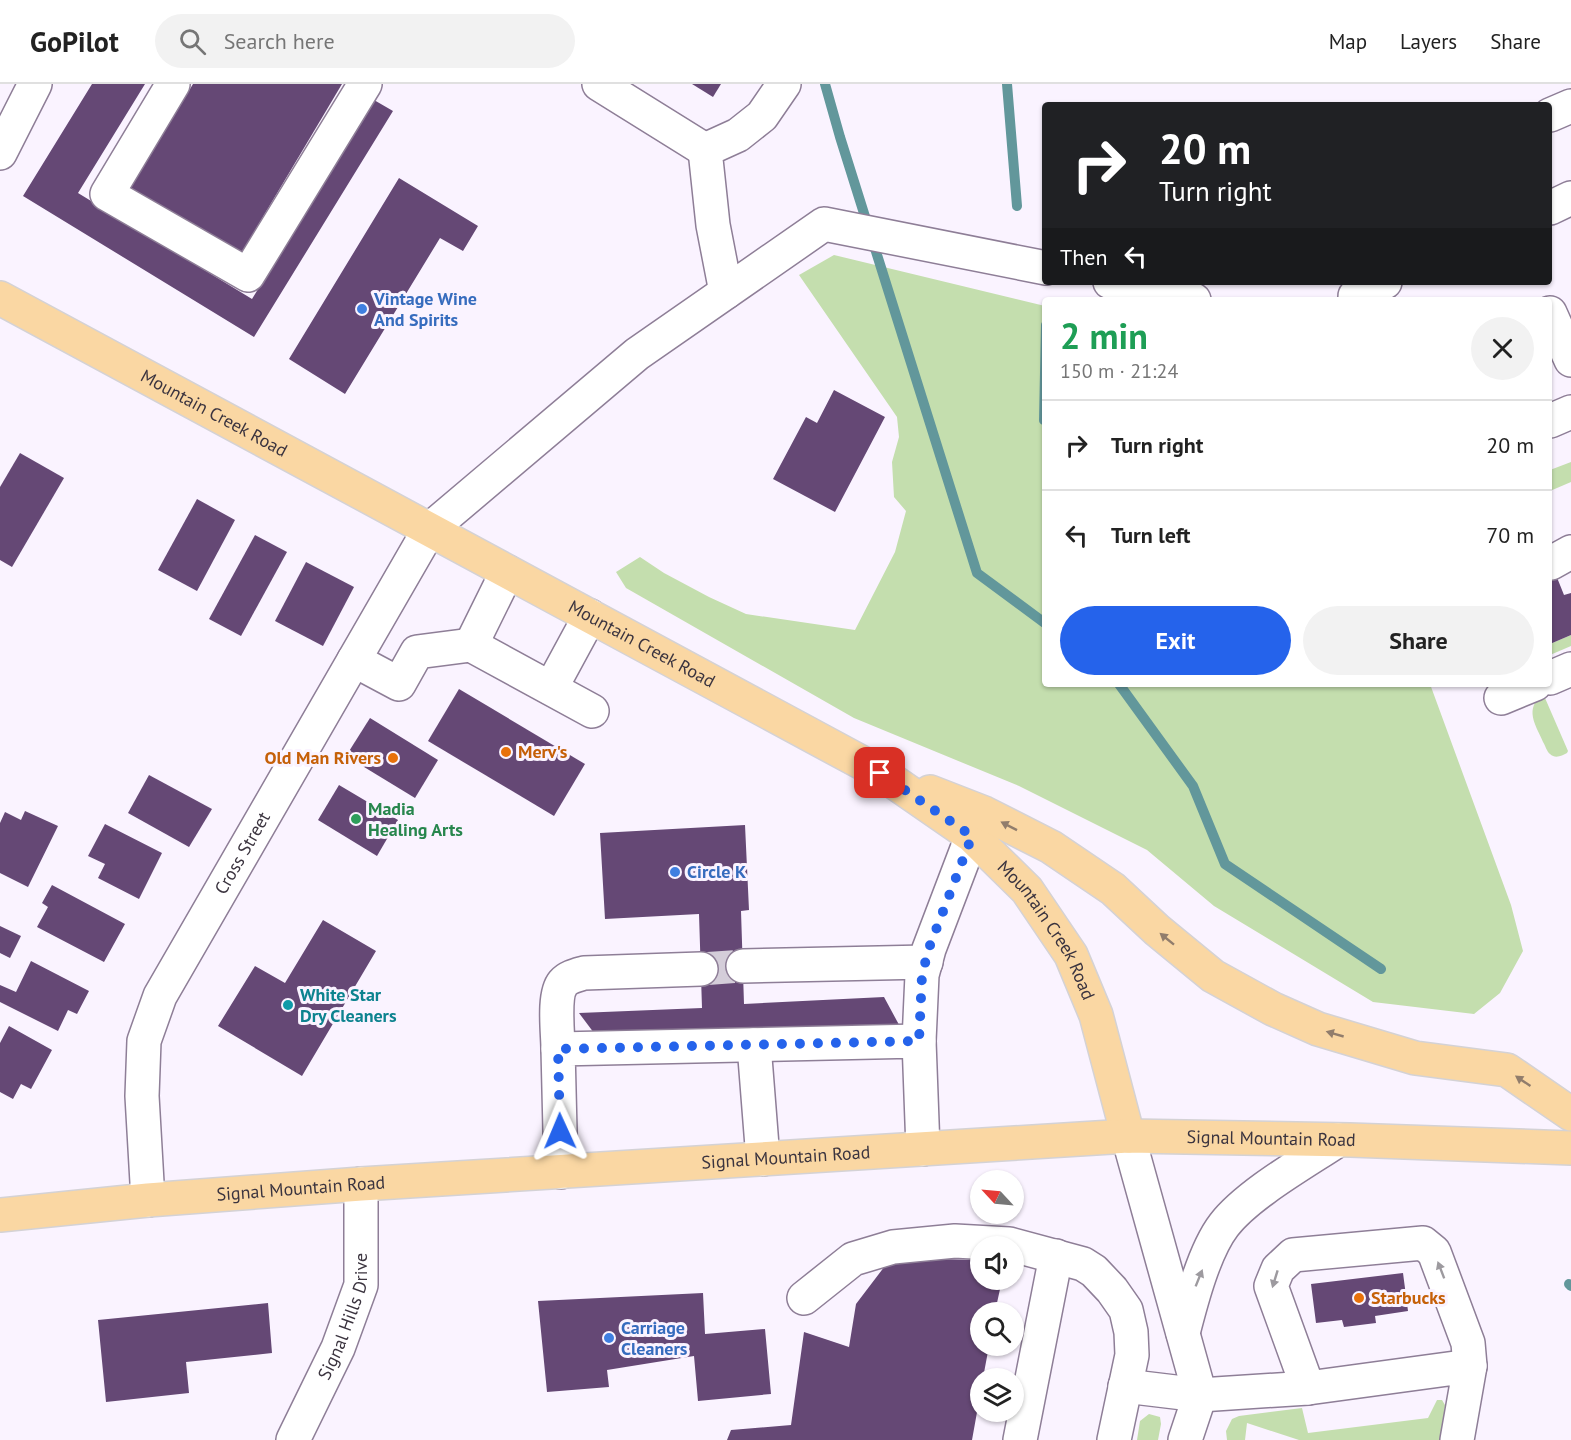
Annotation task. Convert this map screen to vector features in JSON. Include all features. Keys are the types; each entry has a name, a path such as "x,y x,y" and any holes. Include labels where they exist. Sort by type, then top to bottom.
{"main road":[{"name":"Mountain Creek Road","path":"0,298 880,773 972,836 1027,890 1071,956 1096,1015 1128,1136"},
{"path":"880,773 984,813 1051,847 1113,889 1157,930 1213,976 1273,1009 1318,1029 1415,1058 1507,1070 1571,1114"},
{"name":"Signal Mountain Road","path":"0,1215 148,1200 361,1184 1128,1136 1571,1148"}],"street":[{"path":"4,134 35,84"},
{"path":"173,84 106,194 248,275 365,84"},
{"path":"599,84 705,150"},
{"path":"705,150 738,135 762,116 784,84"},
{"path":"1552,114 1571,106"},
{"path":"705,150 713,225 726,292"},
{"path":"1552,207 1571,198"},
{"name":"Cross Street","path":"148,1200 142,1096 144,1041 160,996 429,530 637,354 824,224 1042,267"},
{"path":"1124,285 1180,297"},
{"path":"1355,296 1379,285"},
{"path":"1552,303 1571,296"},
{"path":"1552,317 1571,360"},
{"path":"1552,420 1571,412"},
{"path":"471,645 507,572"},
{"path":"551,688 590,616"},
{"path":"354,660 399,684 417,652 471,645 592,711"},
{"path":"1552,677 1571,669"},
{"path":"1501,698 1528,687"},
{"path":"923,1149 919,1041 922,975 972,836"},
{"path":"742,966 926,962"},
{"path":"561,1172 558,994 563,983 573,976 584,973 701,969"},
{"path":"558,1049 919,1041"},
{"path":"754,1045 764,1159"},
{"path":"1128,1136 1200,1395 1185,1440"},
{"path":"1183,1335 1194,1290 1223,1226 1249,1201 1338,1140"},
{"name":"Signal Hills Drive","path":"293,1440 339,1348 361,1285 361,1184"},
{"path":"804,1298 853,1258 893,1247 955,1241 1009,1244 1083,1264 1094,1271 1112,1290 1126,1310 1131,1332 1131,1355 1114,1440"},
{"path":"1308,1388 1271,1286 1278,1269 1293,1255 1423,1243 1434,1252 1468,1343 1470,1366 1457,1440"},
{"path":"1020,1440 1056,1256"},
{"path":"1125,1386 1200,1395 1308,1388 1470,1366"}],"green space":[{"path":"834,255 1042,305 1042,687 1431,687 1511,905 1523,951 1500,993 1474,1014 1373,1002 1214,906 1147,850 1019,786 854,718 626,588 616,572 640,557 664,573 746,614 855,630 895,552 906,511 894,497 892,462 899,437 897,417 799,275"},
{"path":"1571,462 1571,482 1552,490 1552,469"},
{"path":"1571,635 1571,646 1552,654 1552,643"},
{"path":"1539,698 1545,698 1568,751 1563,755 1554,756 1549,753 1535,725 1533,708"},
{"path":"1437,1400 1442,1400 1445,1405 1442,1440 1299,1440 1247,1423 1245,1440 1227,1440 1226,1431 1232,1419 1239,1416 1302,1408 1308,1433 1428,1418"},
{"path":"1149,1414 1160,1417 1158,1440 1137,1440 1140,1421"}],"building":[{"path":"92,84 145,84 78,193 252,299 374,100 393,111 254,337 23,196"},
{"path":"193,84 342,84 241,254 130,188"},
{"path":"692,84 721,84 713,97"},
{"path":"399,178 478,226 463,251 440,238 345,394 289,359"},
{"path":"834,390 885,417 835,512 773,479 806,417 817,423"},
{"path":"20,453 64,478 12,567 0,560 0,487"},
{"path":"197,499 235,520 197,591 158,570"},
{"path":"255,535 287,552 241,636 209,619"},
{"path":"306,562 354,587 323,646 275,621"},
{"path":"1552,565 1564,595 1571,593 1571,635 1552,643"},
{"path":"459,689 585,764 554,816 428,741"},
{"path":"370,718 438,760 415,798 346,756"},
{"path":"149,775 212,809 189,847 128,813"},
{"path":"339,785 398,820 377,856 318,820"},
{"path":"25,811 58,826 28,887 0,873 0,823 5,812 21,820"},
{"path":"105,824 162,853 139,899 98,878 105,864 88,856"},
{"path":"745,825 749,910 741,911 744,1004 884,997 904,1034 600,1041 579,1013 702,1008 699,914 605,919 600,833"},
{"path":"52,885 125,924 104,962 37,927 48,907 42,903"},
{"name":"White Star Dry Cleaners","path":"323,920 376,951 302,1076 218,1026 255,966 285,983"},
{"path":"0,926 21,936 10,958 0,953"},
{"path":"31,961 89,991 77,1014 68,1010 58,1031 0,1002 0,985 16,992"},
{"path":"9,1026 52,1050 31,1089 21,1084 13,1099 0,1092 0,1043"},
{"path":"891,1258 970,1260 970,1290 1000,1290 997,1302 970,1302 970,1356 987,1356 985,1368 970,1368 970,1422 975,1422 972,1440 727,1440 731,1430 791,1425 804,1332 849,1347 856,1304"},
{"name":"Starbucks","path":"1403,1273 1408,1311 1375,1316 1376,1323 1344,1327 1342,1320 1316,1323 1311,1284"},
{"path":"703,1293 705,1334 765,1329 771,1394 698,1401 694,1356 607,1370 609,1387 547,1392 538,1301"},
{"path":"268,1303 272,1353 186,1362 189,1393 106,1402 98,1320"}],"waterway":[{"path":"825,84 977,573 1042,621"},
{"path":"1007,84 1017,206"},
{"path":"1121,687 1193,786 1225,864 1381,969"}],"tunnel":[{"path":"701,969 743,966"}],"place":[{"name":"Vintage Wine And Spirits","path":"362,309"},
{"name":"Merv's","path":"506,752"},
{"name":"Old Man Rivers","path":"393,758"},
{"name":"Madia Healing Arts","path":"356,819"},
{"name":"Circle K","path":"675,872"},
{"name":"White Star Dry Cleaners","path":"288,1005"},
{"name":"Starbucks","path":"1359,1298"},
{"name":"Carriage Cleaners","path":"609,1338"}],"route":[{"path":"560,1131 558,1049 919,1041 922,975 929,948 972,836 880,773"}]}
